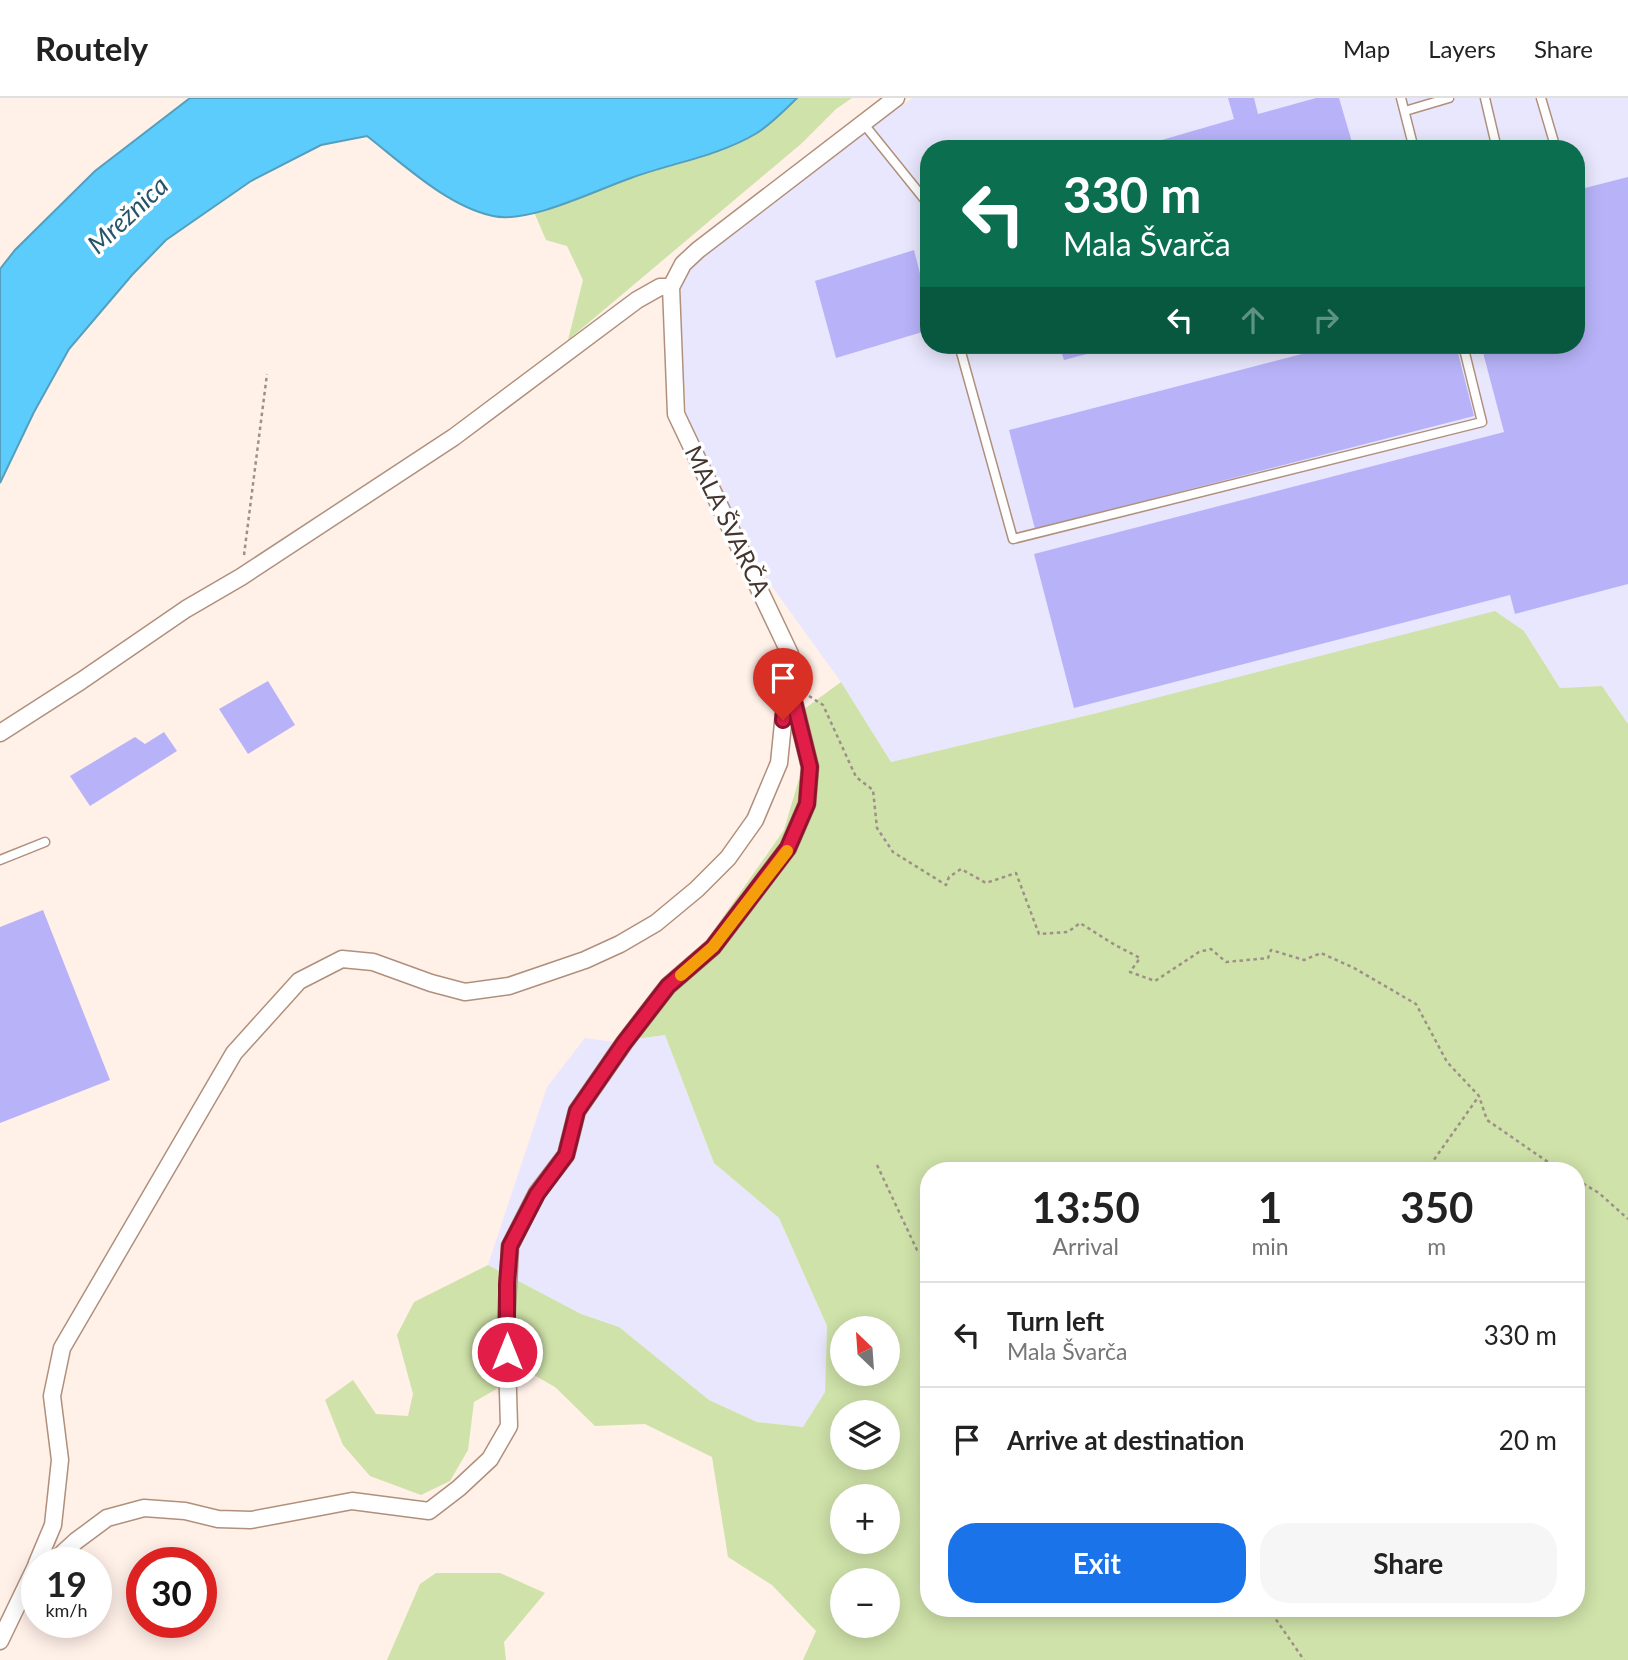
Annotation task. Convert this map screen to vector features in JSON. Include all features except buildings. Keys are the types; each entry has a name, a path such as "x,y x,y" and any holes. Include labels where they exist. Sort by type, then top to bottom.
{"street":[{"path":"0,733 82,681 186,609 241,577 454,437 637,300 660,287 671,287 683,264 698,250 896,98"},
{"name":"MALA ŠVARČA","path":"44,1547 53,1525 60,1460 52,1396 62,1348 234,1053 299,981 342,959 373,962 465,992 509,986 585,960 656,923 697,889 734,849 755,820 779,763 790,654 676,414 671,287"},
{"path":"69,1547 107,1518 144,1508 185,1511 218,1519 251,1520 352,1500 429,1511 459,1489 490,1459 509,1426 506,1325 510,1246 537,1194 566,1155 577,1111 668,986 713,947 788,848 807,804 810,767 789,681"},
{"name":"MALA ŠVARČA","path":"0,1641 21,1602"}],"lane":[{"path":"1402,98 1412,140"},
{"path":"1405,111 1449,98"},
{"path":"1485,98 1495,140"},
{"path":"1541,98 1553,140"},
{"path":"863,123 920,194"},
{"path":"962,354 1013,539 1482,422 1465,354"},
{"path":"0,860 45,842"}],"path":[{"path":"241,577 267,374"},
{"path":"789,681 823,705 856,777 873,790 877,828 893,852 946,885 949,877 961,869 986,883 1016,873 1039,934 1068,932 1080,923 1140,958 1130,972 1155,981 1199,952 1211,949 1226,962 1268,958 1270,950 1304,960 1321,953 1354,968 1416,1004 1447,1062 1479,1096 1487,1120 1548,1162"},
{"path":"1432,1162 1479,1096"},
{"path":"877,1165 920,1252"},
{"path":"1585,1185 1599,1193 1628,1219"},
{"path":"1274,1617 1304,1660"}],"shaded area":[{"path":"912,98 1628,98 1628,724 1602,686 1560,688 1524,631 1097,713 891,762 841,682 753,560 686,414 680,291 690,265"},
{"path":"665,1035 714,1163 779,1218 827,1326 825,1392 803,1427 757,1422 709,1400 619,1327 581,1314 488,1265 547,1087 585,1038 614,1042"}],"green space":[{"path":"797,98 852,98 568,340 583,280 567,246 546,240 534,212 572,202 780,113"},
{"path":"1495,611 1524,631 1560,688 1602,686 1628,724 1628,1660 803,1660 816,1631 772,1585 728,1557 712,1457 645,1424 595,1426 555,1387 527,1371 474,1402 468,1450 450,1481 421,1495 370,1476 343,1445 325,1400 353,1380 376,1414 408,1416 413,1394 397,1335 414,1302 488,1265 581,1314 619,1327 709,1400 757,1422 803,1427 825,1392 827,1326 779,1218 714,1163 665,1035 614,1042 655,987 702,947 784,830 801,772 792,718 841,682 891,762 1097,713"},
{"path":"436,1573 500,1573 545,1593 504,1642 506,1660 387,1660 420,1584"}],"water":[{"name":"Mrežnica","path":"190,98 797,98 762,129 727,148 631,178 543,211 508,217 476,211 442,194 367,136 321,145 251,181 166,240 132,275 69,349 34,412 0,483 0,269 15,250 95,171"}],"slow traffic":[{"path":"681,975 713,947 787,851"}],"route":[{"path":"507,1352 510,1246 537,1194 566,1155 577,1111 668,986 713,947 788,848 807,804 810,767 788,678 783,720"}]}
